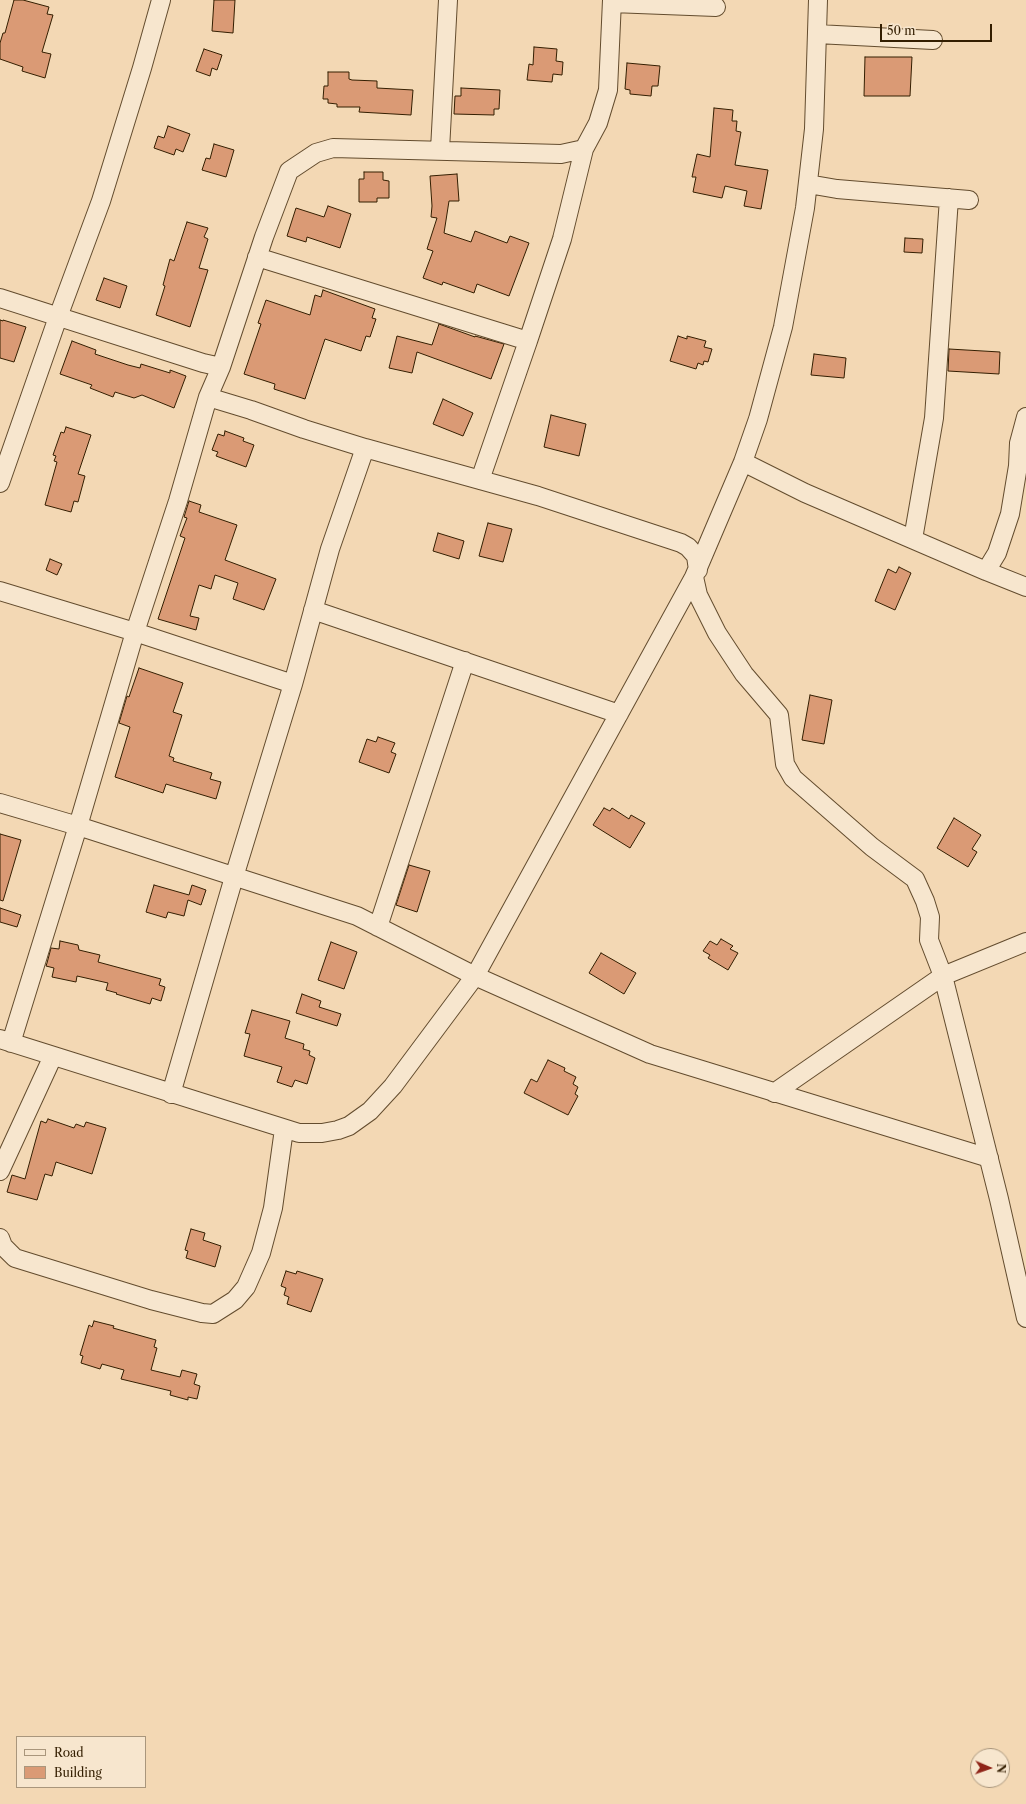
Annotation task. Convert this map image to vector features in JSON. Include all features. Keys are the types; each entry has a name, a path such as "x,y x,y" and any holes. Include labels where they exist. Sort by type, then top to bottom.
{"street":[{"path":"0,483 58,316 101,201 142,68 161,0"},
{"path":"440,150 448,0"},
{"path":"584,149 561,154 333,148 316,153 289,171 257,257 221,367 208,397 178,501 135,632 78,826 5,1041 299,1133 322,1133 349,1126 370,1111 393,1086 475,976 696,574 743,462 758,419 783,326 805,208 814,129 818,0"},
{"path":"480,480 562,239 584,149 598,123 608,90 612,1 716,7"},
{"path":"817,34 933,40"},
{"path":"808,184 837,189 968,200"},
{"path":"913,539 934,418 949,198"},
{"path":"257,257 528,341"},
{"path":"0,298 203,363 221,367"},
{"path":"208,397 365,448 589,512 681,543 688,547 696,556 698,594 717,632 744,674 779,715 785,764 793,778 872,847 915,879 925,901 930,917 929,940 943,976 989,1158 1026,1318"},
{"path":"986,571 998,553 1010,514 1018,466 1019,443 1026,417"},
{"path":"171,1094 234,877 293,684 330,549 365,448"},
{"path":"743,462 806,493 986,571 1026,586"},
{"path":"0,591 135,632 293,684"},
{"path":"313,610 619,714"},
{"path":"378,927 465,661"},
{"path":"0,803 78,826 357,916 475,976 650,1054 989,1158"},
{"path":"774,1093 943,976 1026,942"},
{"path":"0,1171 53,1056"},
{"path":"0,1238 3,1246 15,1258 151,1300 202,1313 217,1312 235,1300 246,1287 261,1253 274,1208 284,1129"}],"building":[{"path":"14,0 23,0 49,7 47,14 53,15 42,52 51,54 45,78 22,71 23,67 0,59 0,43 3,33 5,33"},
{"path":"214,0 235,0 233,33 212,31"},
{"path":"534,47 557,49 556,61 563,62 562,75 553,74 552,82 527,80 529,64 533,65"},
{"path":"204,49 222,55 217,70 212,68 210,76 196,71"},
{"path":"865,57 912,57 910,96 864,96"},
{"path":"627,63 660,66 658,86 652,86 651,96 630,94 630,90 625,89"},
{"path":"328,72 349,72 349,79 352,80 377,81 377,88 413,90 411,115 359,112 360,107 337,107 337,104 328,103 328,99 323,99 324,86 328,86"},
{"path":"461,88 500,90 499,109 494,109 494,115 454,114 455,96 461,96"},
{"path":"714,108 733,110 732,121 737,121 736,131 741,132 735,165 768,170 761,209 744,206 747,191 725,186 722,198 693,192 696,177 692,177 697,154 710,157"},
{"path":"168,126 190,134 183,152 176,149 174,155 154,148 158,136 164,138"},
{"path":"214,144 234,150 226,177 202,170 206,158 210,159"},
{"path":"364,172 383,172 383,180 389,181 389,198 377,198 377,202 359,202 359,179 364,179"},
{"path":"457,174 459,201 449,201 444,233 471,242 475,231 507,243 510,236 529,243 509,296 477,284 474,293 443,282 442,285 423,278 433,251 427,249 437,218 431,217 432,206 430,176"},
{"path":"328,206 351,214 340,248 307,237 306,242 287,236 296,208 324,217"},
{"path":"187,222 208,228 204,237 208,239 199,268 208,270 190,327 156,315 165,286 163,285 170,259 174,261"},
{"path":"905,238 923,239 922,253 904,252"},
{"path":"104,278 127,286 120,308 96,300"},
{"path":"323,290 375,309 372,318 376,319 370,337 366,336 361,351 325,339 305,399 274,389 275,384 244,374 261,324 258,323 266,300 310,315 315,295 321,297"},
{"path":"0,320 26,327 14,362 0,358"},
{"path":"439,324 475,337 504,344 491,379 417,352 412,373 389,368 397,336 432,345"},
{"path":"678,336 687,339 687,336 706,341 704,347 712,349 708,362 704,361 703,365 698,363 696,369 670,361"},
{"path":"72,341 96,350 95,354 128,365 140,368 141,364 170,373 170,370 186,376 174,408 142,395 134,398 115,392 113,397 90,388 92,385 60,374"},
{"path":"949,349 1000,352 999,374 948,371"},
{"path":"814,354 846,358 844,378 811,375"},
{"path":"443,399 473,413 463,436 433,424"},
{"path":"551,415 586,424 579,456 544,447"},
{"path":"66,427 91,435 78,474 85,476 78,502 74,501 71,512 45,505 57,462 54,461 56,456 53,455 61,432 64,433"},
{"path":"225,431 244,438 243,441 254,445 246,467 216,456 218,452 212,450 218,434 224,436"},
{"path":"189,501 201,505 199,512 237,525 225,560 276,579 264,610 233,599 238,583 215,575 211,589 199,585 190,616 199,618 196,630 158,619 185,538 180,536 187,518 184,517"},
{"path":"488,523 512,529 503,562 479,556"},
{"path":"438,533 464,541 459,559 433,551"},
{"path":"50,559 62,564 57,575 46,570"},
{"path":"899,567 911,573 895,610 875,601 888,569 896,573"},
{"path":"139,668 183,683 173,712 182,715 169,756 174,758 173,761 212,773 210,779 221,782 216,799 166,784 163,793 115,777 130,727 119,723 127,696 129,697"},
{"path":"810,695 832,700 824,744 802,740"},
{"path":"378,737 395,743 391,752 396,754 389,773 359,762 367,739 376,742"},
{"path":"604,808 610,811 612,808 629,819 631,815 645,823 630,848 593,825"},
{"path":"954,818 981,835 972,849 977,852 968,867 937,848"},
{"path":"0,834 21,840 3,901 0,900"},
{"path":"409,865 430,871 417,912 396,905"},
{"path":"154,885 189,895 192,885 206,890 201,905 188,900 184,916 168,912 166,918 146,912"},
{"path":"0,908 21,915 17,927 0,922"},
{"path":"721,939 733,946 730,949 738,953 728,970 708,958 710,955 703,951 710,941 717,945"},
{"path":"60,941 78,945 79,950 100,955 98,962 161,979 159,985 165,987 161,1001 152,998 150,1004 116,994 117,993 106,990 108,983 77,976 76,982 52,977 54,968 46,966 51,948 59,949"},
{"path":"331,942 357,952 344,989 318,980"},
{"path":"601,953 636,973 624,994 589,973"},
{"path":"302,994 321,1001 319,1007 341,1014 337,1026 296,1013"},
{"path":"252,1010 290,1021 285,1038 304,1044 303,1049 310,1051 309,1055 315,1058 307,1084 295,1080 292,1087 277,1082 282,1067 244,1056 250,1034 245,1033"},
{"path":"548,1060 565,1068 564,1071 576,1077 573,1084 578,1087 575,1094 578,1096 568,1115 524,1093 531,1079 537,1082"},
{"path":"48,1119 74,1128 76,1124 84,1127 86,1122 106,1128 92,1174 56,1162 52,1176 45,1174 37,1200 7,1192 12,1175 25,1179 41,1121 46,1123"},
{"path":"191,1229 205,1233 203,1240 221,1246 215,1267 186,1258 188,1251 185,1250"},
{"path":"286,1271 296,1274 297,1271 323,1279 311,1312 287,1304 289,1297 284,1295 286,1288 281,1286"},
{"path":"94,1321 156,1340 154,1347 157,1348 151,1370 180,1377 182,1370 197,1374 194,1384 200,1386 197,1399 188,1397 188,1400 170,1395 171,1391 121,1379 124,1370 102,1364 100,1369 81,1363 83,1356 80,1355 89,1325 92,1327"}]}
